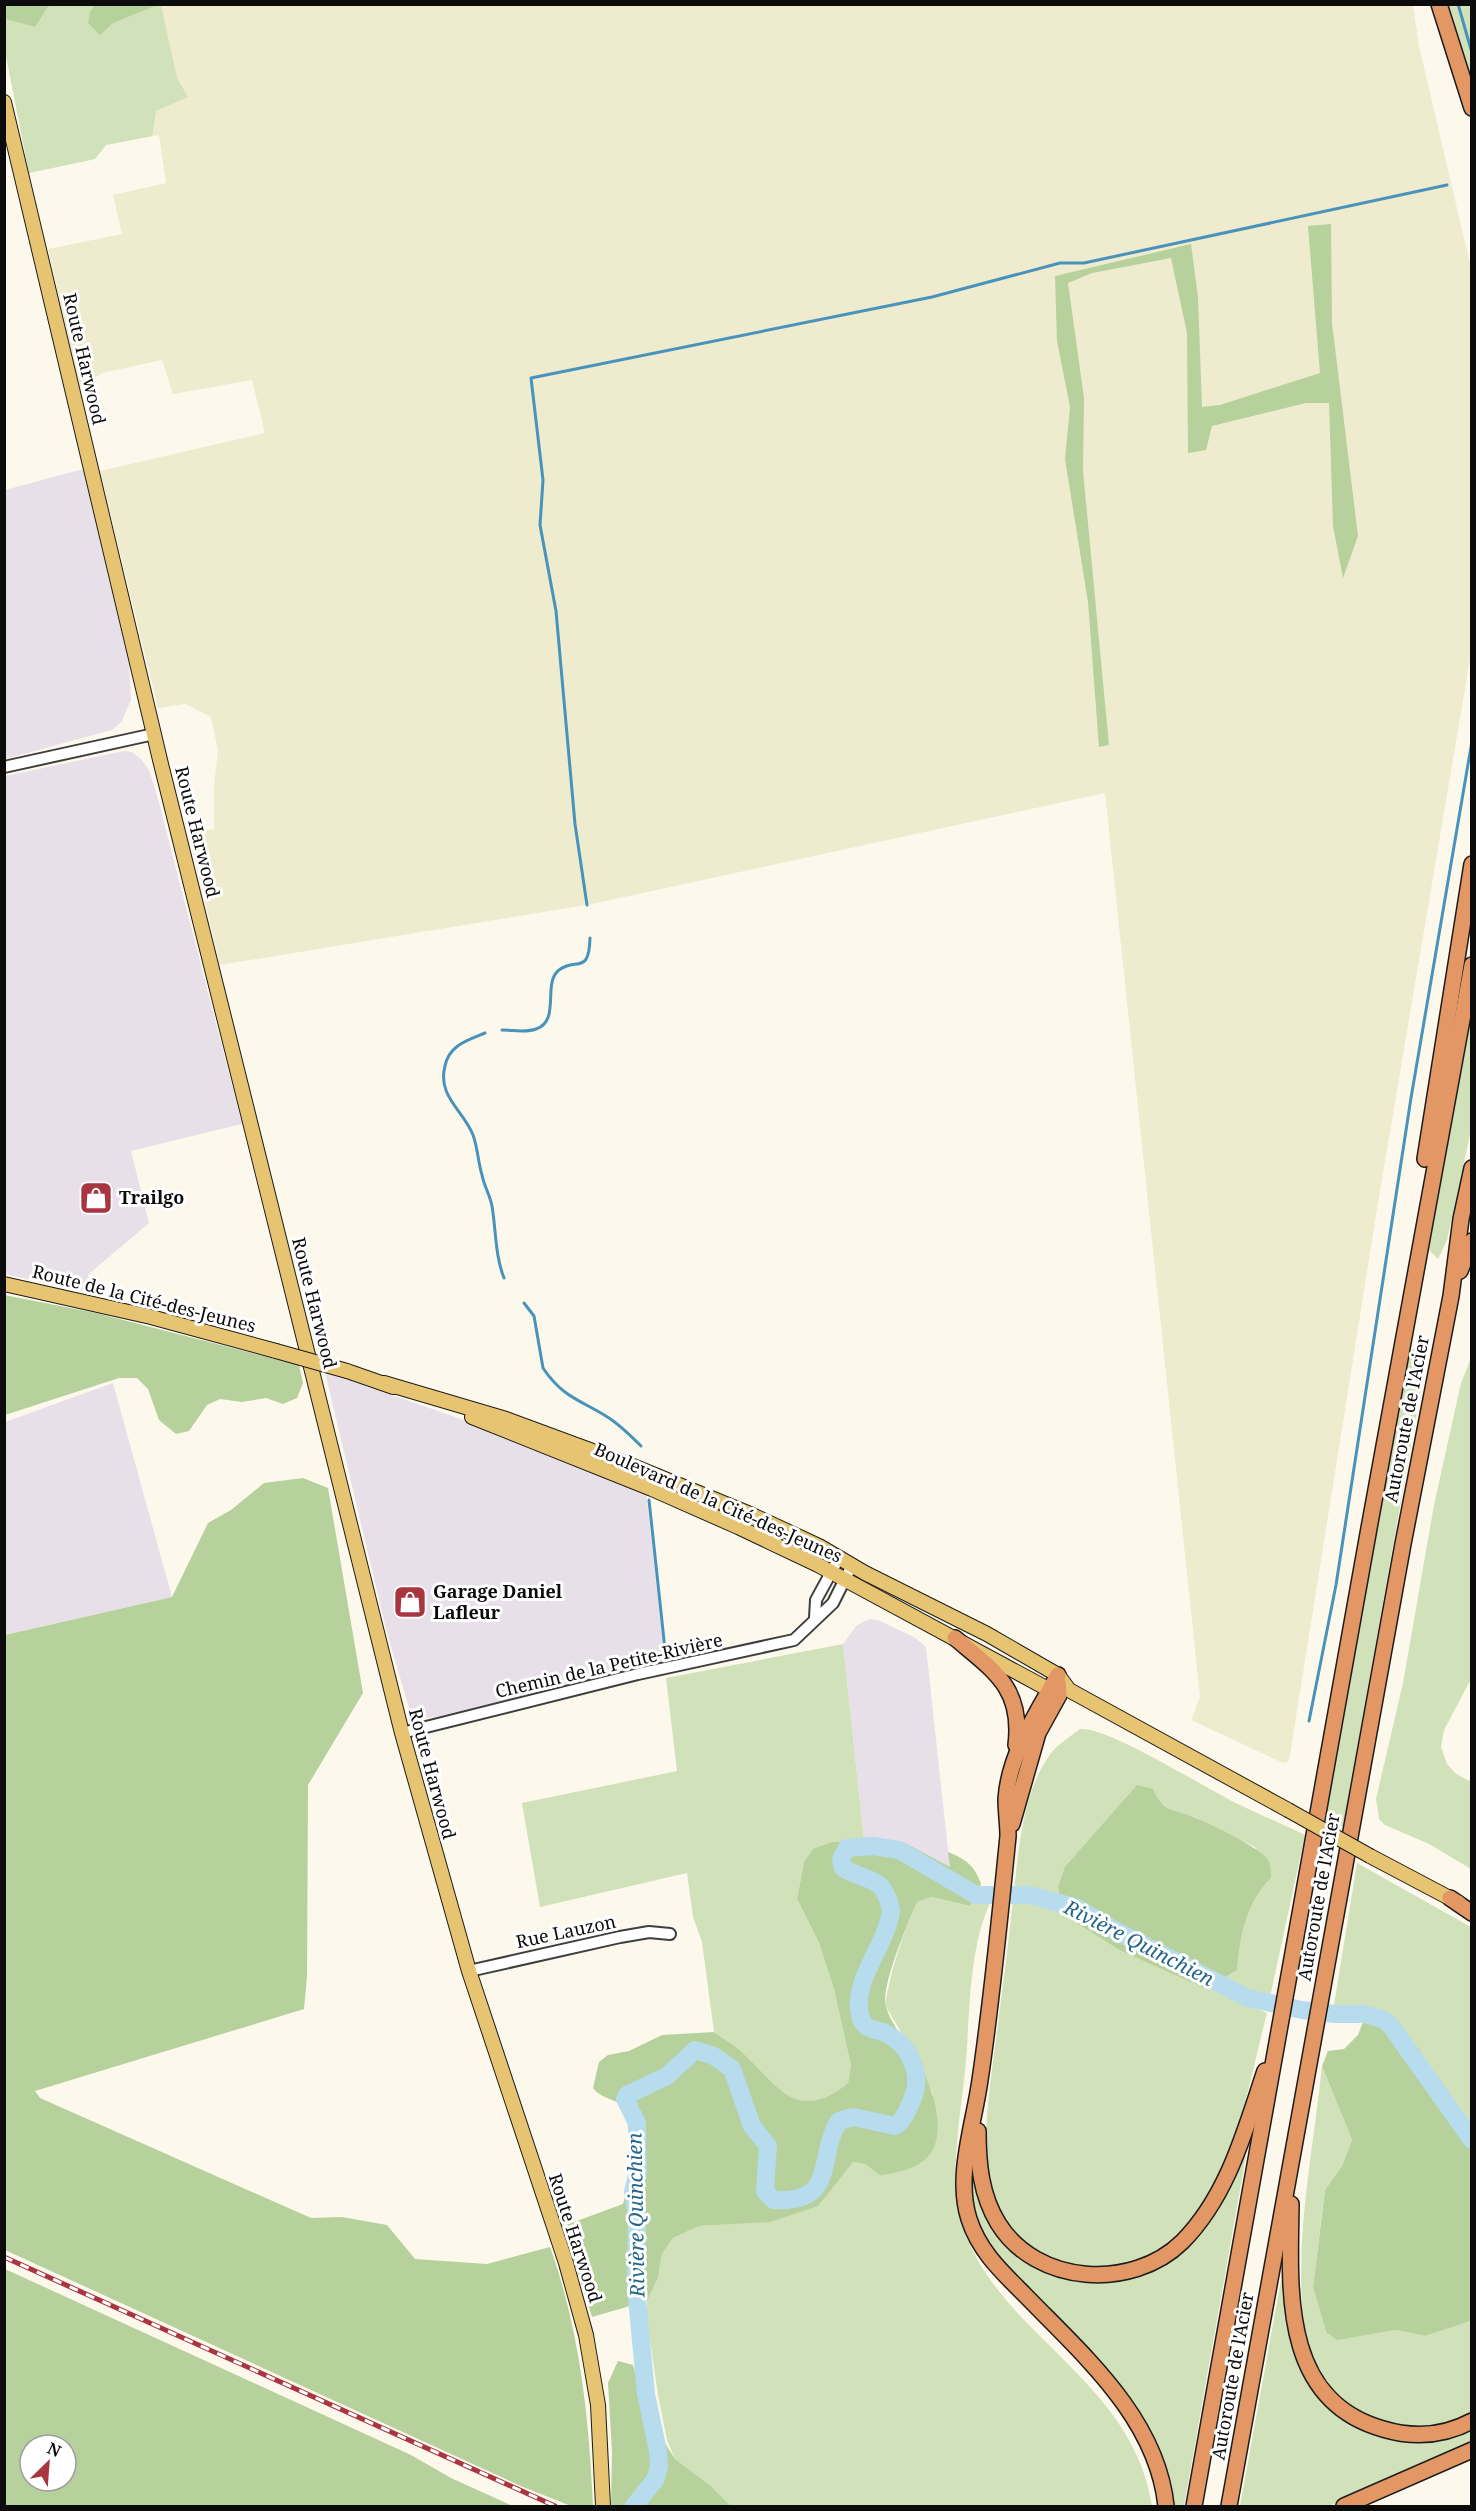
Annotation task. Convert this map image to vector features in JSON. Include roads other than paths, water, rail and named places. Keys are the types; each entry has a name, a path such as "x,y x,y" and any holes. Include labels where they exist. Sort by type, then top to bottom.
{"highway":[{"path":"1439,4 1472,108"},
{"path":"1389,1406 1472,864"},
{"path":"1389,1406 1472,965"},
{"path":"1451,1296 1461,1219 1472,1168"},
{"path":"1451,1296 1472,1241"},
{"name":"Autoroute de l'Acier","path":"1229,2506 1403,1544 1451,1296"},
{"name":"Autoroute de l'Acier","path":"1194,2506 1287,1992 1389,1406"},
{"path":"955,1638 995,1672 1011,1694 1018,1726 1006,1799 1008,1836 980,2080 964,2192 965,2206 974,2232 995,2265 1098,2372 1130,2411 1157,2467 1166,2506"},
{"path":"1008,1836 1038,1733 1059,1692 1058,1675"},
{"path":"1013,1767 1023,1741 1059,1692"},
{"path":"1450,1898 1472,1911"},
{"path":"980,2080 980,2175 987,2202 1000,2226 1021,2250 1045,2264 1090,2275 1125,2272 1148,2264 1171,2251 1191,2231 1214,2198 1240,2144 1282,2020"},
{"path":"1291,2162 1289,2281 1292,2312 1304,2357 1319,2384 1348,2414 1388,2431 1429,2434 1454,2429 1472,2421"},
{"path":"1344,2506 1472,2450"}],"main road":[{"name":"Route Harwood","path":"4,102 154,734 402,1733 469,1971 566,2263 586,2335 598,2405 603,2506"},
{"name":"Route de la Cité-des-Jeunes","path":"4,1284 151,1317 276,1350"},
{"name":"Boulevard de la Cité-des-Jeunes","path":"276,1350 506,1419 628,1464 750,1514 987,1634 1058,1675"},
{"name":"Boulevard de la Cité-des-Jeunes","path":"384,1383 651,1489 831,1572 1288,1810 1450,1898"}],"street":[{"path":"4,767 154,734"},
{"path":"816,1618 816,1600 839,1558"},
{"name":"Chemin de la Petite-Rivière","path":"402,1733 638,1674 794,1640 833,1603 852,1565"},
{"name":"Rue Lauzon","path":"469,1971 620,1937 649,1932 670,1934"}],"waterway":[{"path":"1458,4 1472,53"},
{"path":"587,905 575,824 556,611 540,525 543,480 531,378 932,297 1060,263 1084,263 1447,185"},
{"path":"1309,1721 1336,1585 1411,1098 1472,741"},
{"path":"502,1030 528,1031 543,1025 550,1010 554,976 565,966 584,961 589,950 590,938"},
{"path":"485,1033 455,1048 447,1059 443,1077 452,1102 469,1126 475,1140 483,1179 492,1206 497,1251 504,1278"},
{"path":"524,1303 534,1316 543,1368 550,1378 573,1398 613,1421 641,1446"},
{"path":"649,1500 666,1659"},
{"name":"Rivière Quinchien","path":"634,2506 655,2480 659,2467 658,2451 646,2394 636,2288 637,2216 633,2192 638,2171 637,2123 625,2099 627,2095 667,2076 695,2050 714,2056 732,2069 752,2126 768,2146 765,2191 773,2200 794,2199 808,2194 817,2186 832,2135 839,2121 853,2117 895,2126 901,2121 912,2100 915,2090 915,2070 907,2051 892,2037 866,2026 860,2016 859,1996 862,1984 884,1935 891,1910 888,1898 879,1885 843,1868 841,1859 847,1848 873,1846 899,1850 976,1895 1030,1895 1077,1908 1116,1931 1248,1998 1302,2010 1335,2014 1365,2014 1384,2020 1391,2026 1472,2140"}],"railway":[{"path":"4,2257 555,2506"}],"place":[{"name":"Trailgo","path":"96,1198"},
{"name":"Garage Daniel Lafleur","path":"410,1602"}]}
